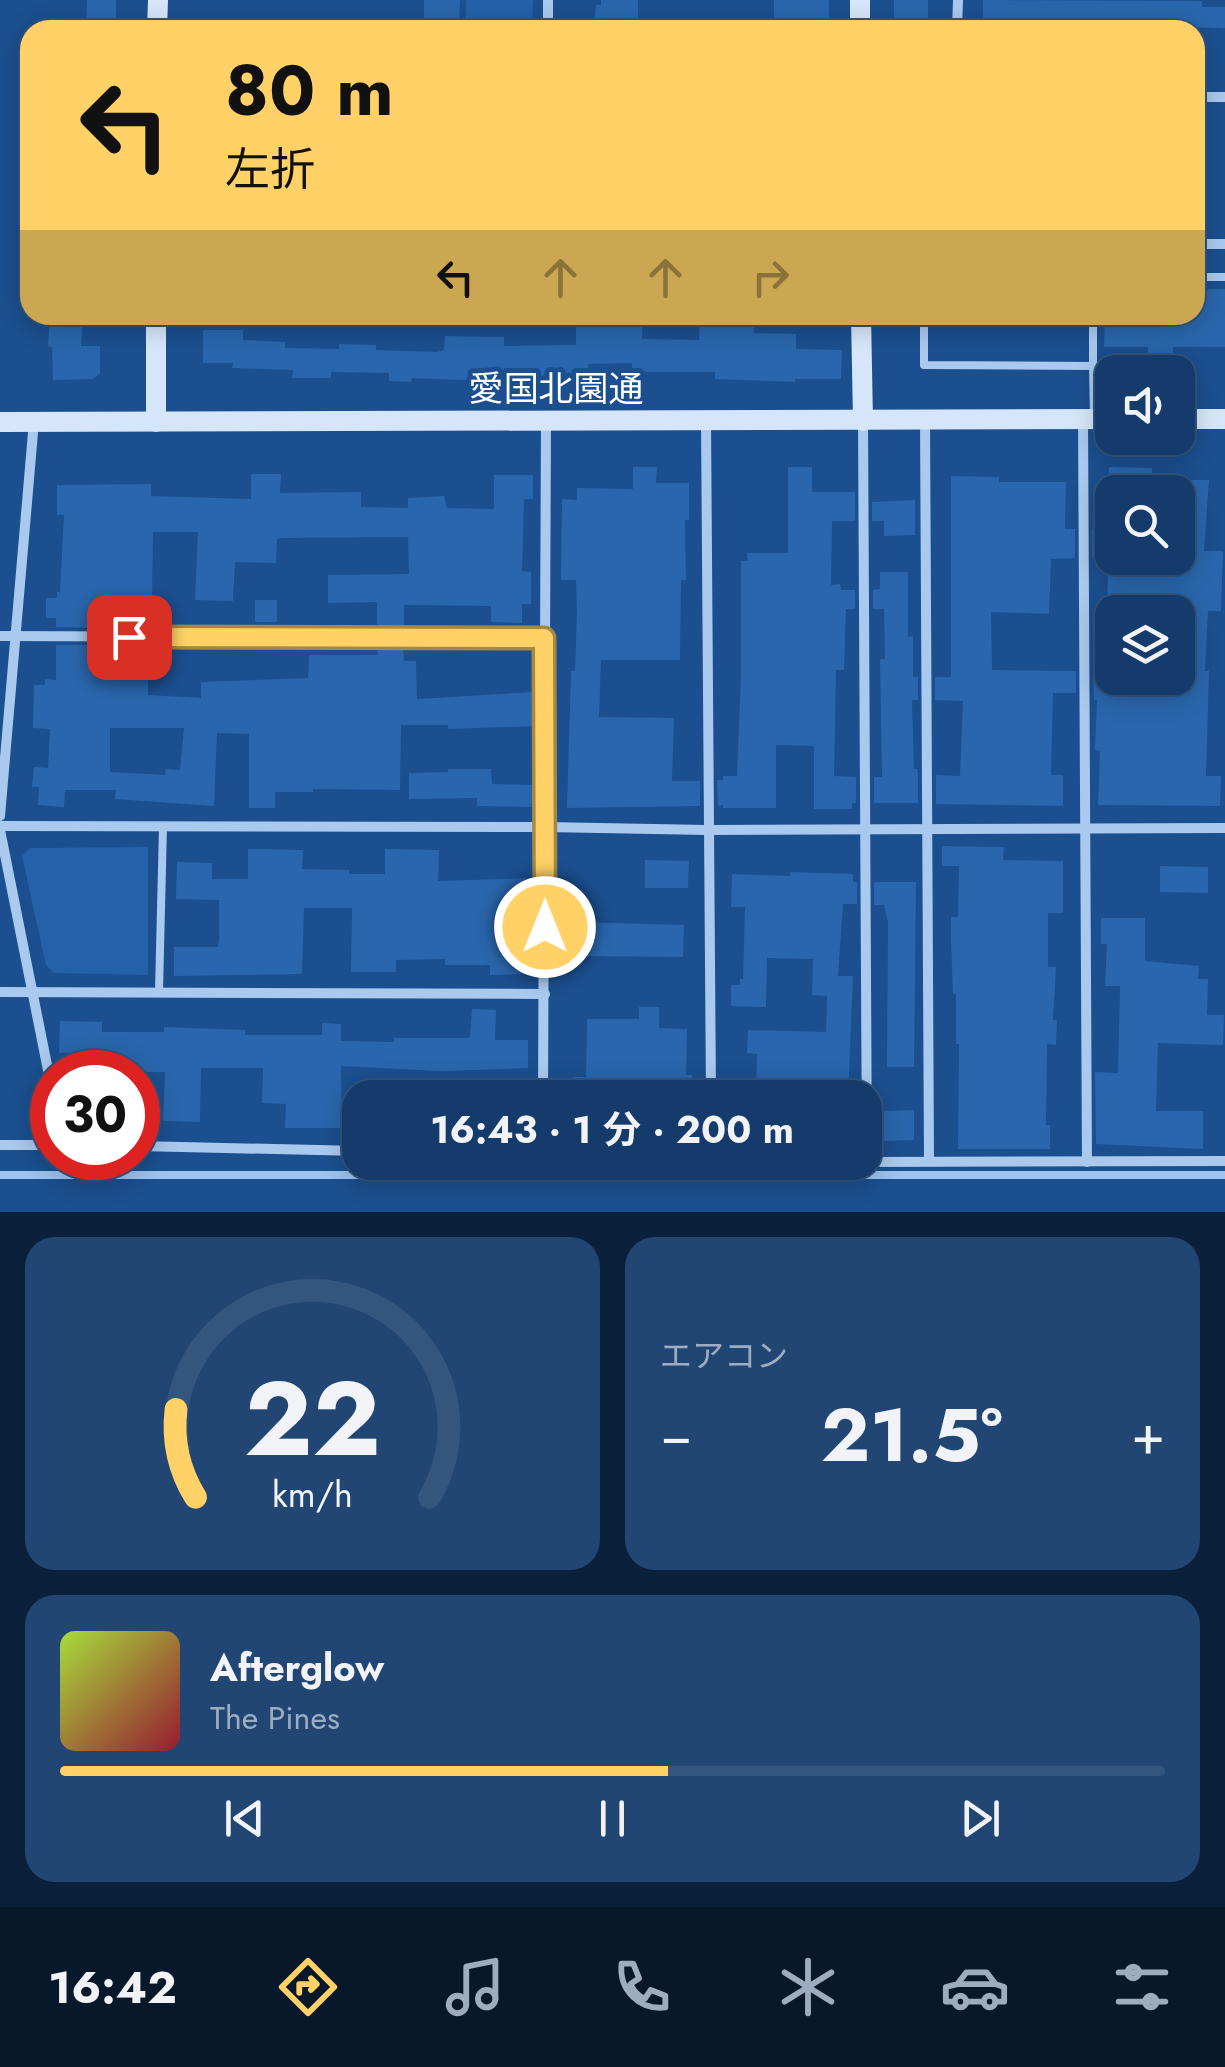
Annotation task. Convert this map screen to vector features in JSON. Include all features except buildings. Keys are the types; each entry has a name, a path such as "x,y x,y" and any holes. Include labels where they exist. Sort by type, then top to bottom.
{"street":[{"path":"156,325 156,422"},
{"path":"861,325 866,1080"},
{"path":"925,419 929,1160"},
{"name":"愛国北園通","path":"0,422 1095,419"},
{"path":"1195,419 1225,419"},
{"path":"543,1080 546,421"},
{"path":"706,421 710,1080"},
{"path":"0,816 34,422"},
{"path":"1087,1162 1083,828 1096,455"},
{"path":"0,636 544,638"},
{"path":"45,1050 0,828 1225,828"},
{"path":"0,992 544,994"},
{"path":"1,1142 30,1144"},
{"path":"160,1146 342,1151"},
{"path":"882,1161 1225,1161"}],"lane":[{"path":"924,325 924,366 1093,366"},
{"path":"1093,325 1095,392"},
{"path":"159,991 163,826"}],"shaded area":[{"path":"466,0 533,0 532,20 465,20"},
{"path":"148,847 148,975 54,973 46,965 22,856 30,848"}],"waterway":[{"path":"0,1175 1225,1175"}],"route":[{"path":"129,637 544,638 545,927"}]}
